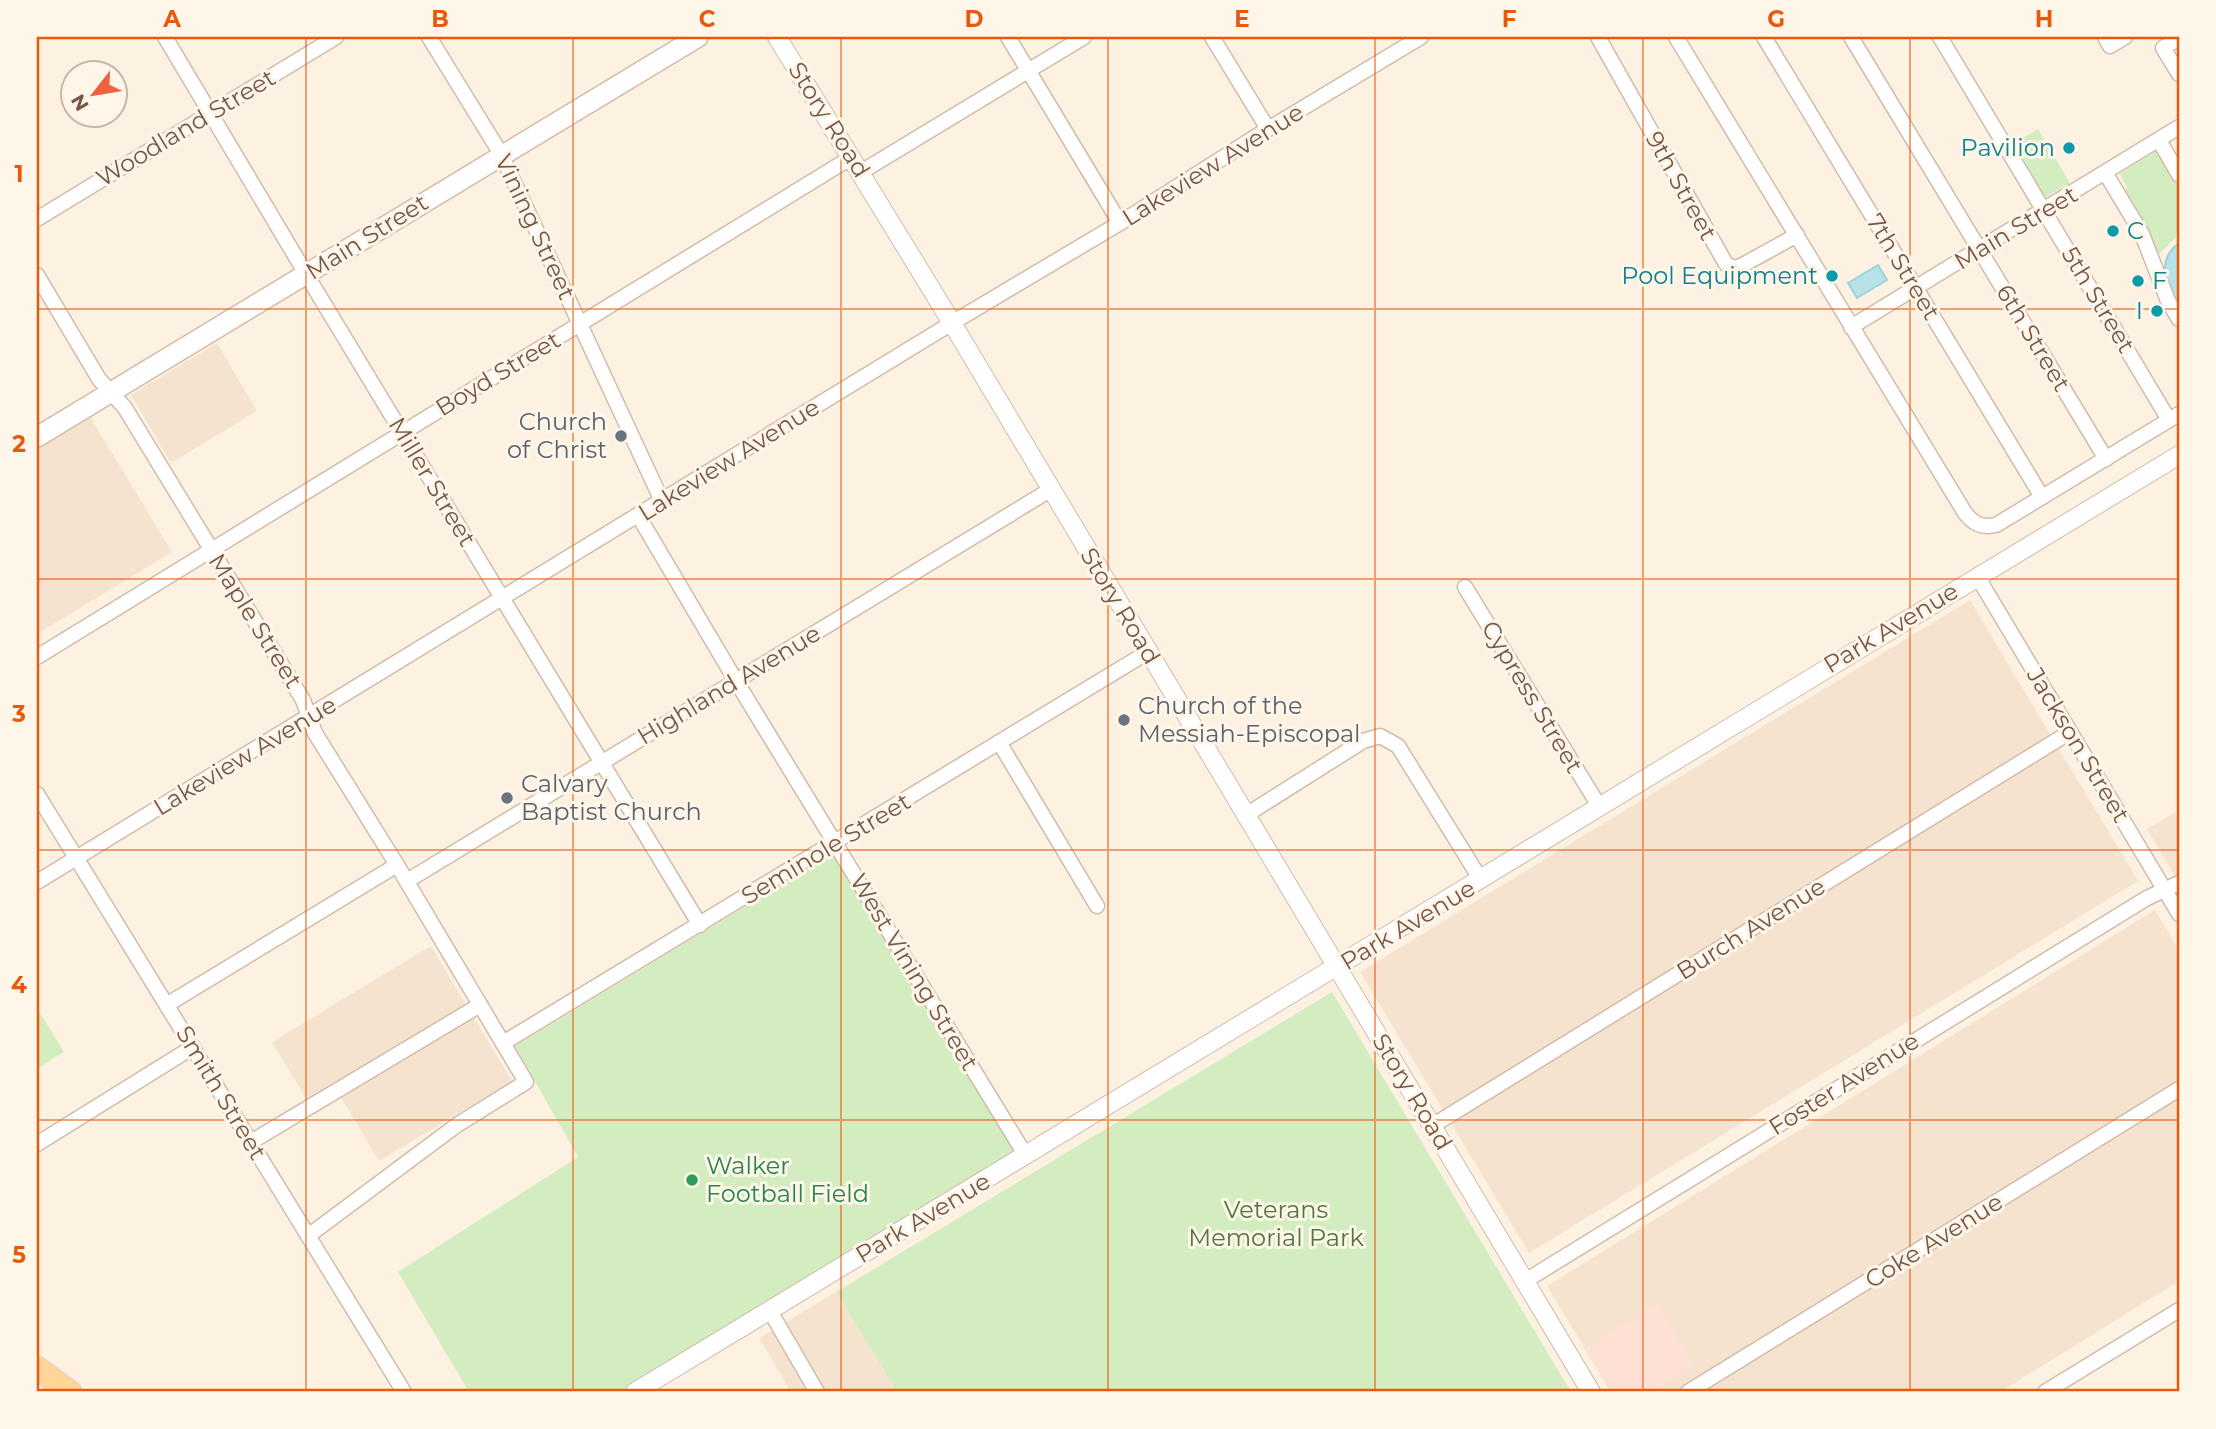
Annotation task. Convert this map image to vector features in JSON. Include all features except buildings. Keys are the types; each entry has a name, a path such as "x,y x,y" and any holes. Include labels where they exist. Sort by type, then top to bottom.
{"main road":[{"name":"Main Street","path":"37,437 698,37"},
{"path":"37,1368 70,1392"}],"street":[{"name":"Miller Street","path":"165,37 700,926"},
{"name":"Woodland Street","path":"37,219 336,37"},
{"name":"Vining Street","path":"429,37 501,154 662,501"},
{"name":"Story Road","path":"777,37 857,164 1591,1392"},
{"path":"1008,37 1120,223"},
{"name":"Boyd Street","path":"37,657 581,324 857,164 1084,37"},
{"path":"1212,37 1268,129"},
{"name":"Lakeview Avenue","path":"37,882 639,517 1421,37"},
{"name":"9th Street","path":"1598,37 1726,264 1734,268 1741,266 1797,235"},
{"path":"1676,37 1971,521 1979,526 1996,525 2174,417"},
{"name":"7th Street","path":"1764,37 2042,497"},
{"name":"6th Street","path":"1851,37 2106,459"},
{"name":"5th Street","path":"1940,37 2174,417"},
{"path":"2107,41 2125,37"},
{"path":"2179,38 2163,48 2179,74"},
{"name":"Main Street","path":"1851,327 2106,174 2179,127"},
{"path":"2159,140 2179,175"},
{"path":"2106,174 2142,234 2168,300 2179,319"},
{"name":"Maple Street","path":"37,275 99,379 125,408 303,701 314,733 407,881 526,1082 457,1125 308,1236"},
{"name":"Park Avenue","path":"635,1392 2179,455"},
{"name":"Highland Avenue","path":"407,881 1051,490"},
{"path":"639,517 736,681"},
{"name":"Jackson Street","path":"1976,576 2179,914"},
{"name":"Cypress Street","path":"1465,587 1599,806"},
{"name":"Seminole Street","path":"503,1043 700,926 1147,652"},
{"name":"West Vining Street","path":"736,681 1026,1156"},
{"name":"Burch Avenue","path":"1432,1126 2070,732"},
{"path":"1246,815 1363,741 1380,736 1398,746 1481,880"},
{"path":"999,743 1097,906"},
{"name":"Smith Street","path":"37,794 404,1392"},
{"path":"168,1004 397,865"},
{"name":"Foster Avenue","path":"1525,1281 2147,898 2179,883"},
{"path":"251,1142 481,1005"},
{"path":"37,1144 193,1047"},
{"name":"Coke Avenue","path":"1688,1392 2179,1089"},
{"path":"2045,1392 2179,1310"},
{"path":"770,1311 817,1392"}],"shaded area":[{"path":"217,343 257,411 171,463 131,395"},
{"path":"89,415 172,552 37,634 37,447"},
{"path":"1970,600 2138,881 1529,1253 1360,972"},
{"path":"2179,810 2179,883 2147,829"},
{"path":"2155,910 2179,950 2179,1281 2000,1392 1611,1392 1547,1286"},
{"path":"431,946 512,1081 379,1161 333,1084 307,1100 272,1042"},
{"path":"836,1292 897,1392 791,1392 759,1338"},
{"path":"1657,1304 1694,1366 1651,1392 1611,1392 1584,1348"}],"green space":[{"path":"2038,129 2070,183 2044,198 2012,144"},
{"path":"2159,149 2179,185 2179,234 2159,254 2124,194 2127,187 2120,174"},
{"path":"834,853 1014,1152 618,1392 469,1392 398,1272 578,1157 515,1046"},
{"name":"Veterans Memorial Park","path":"1332,992 1571,1392 897,1392 836,1292"},
{"path":"37,1008 64,1052 37,1069"}],"water":[{"path":"2179,243 2179,309 2168,283 2165,266 2171,250"},
{"path":"1878,265 1887,280 1857,298 1848,283"}],"place":[{"name":"Pavilion","path":"2069,148"},
{"name":"C","path":"2113,231"},
{"name":"Pool Equipment","path":"1832,276"},
{"name":"F","path":"2138,281"},
{"name":"I","path":"2157,311"},
{"name":"Church of Christ","path":"621,436"},
{"name":"Church of the Messiah-Episcopal","path":"1124,720"},
{"name":"Calvary Baptist Church","path":"507,798"},
{"name":"Walker Football Field","path":"692,1180"}]}
